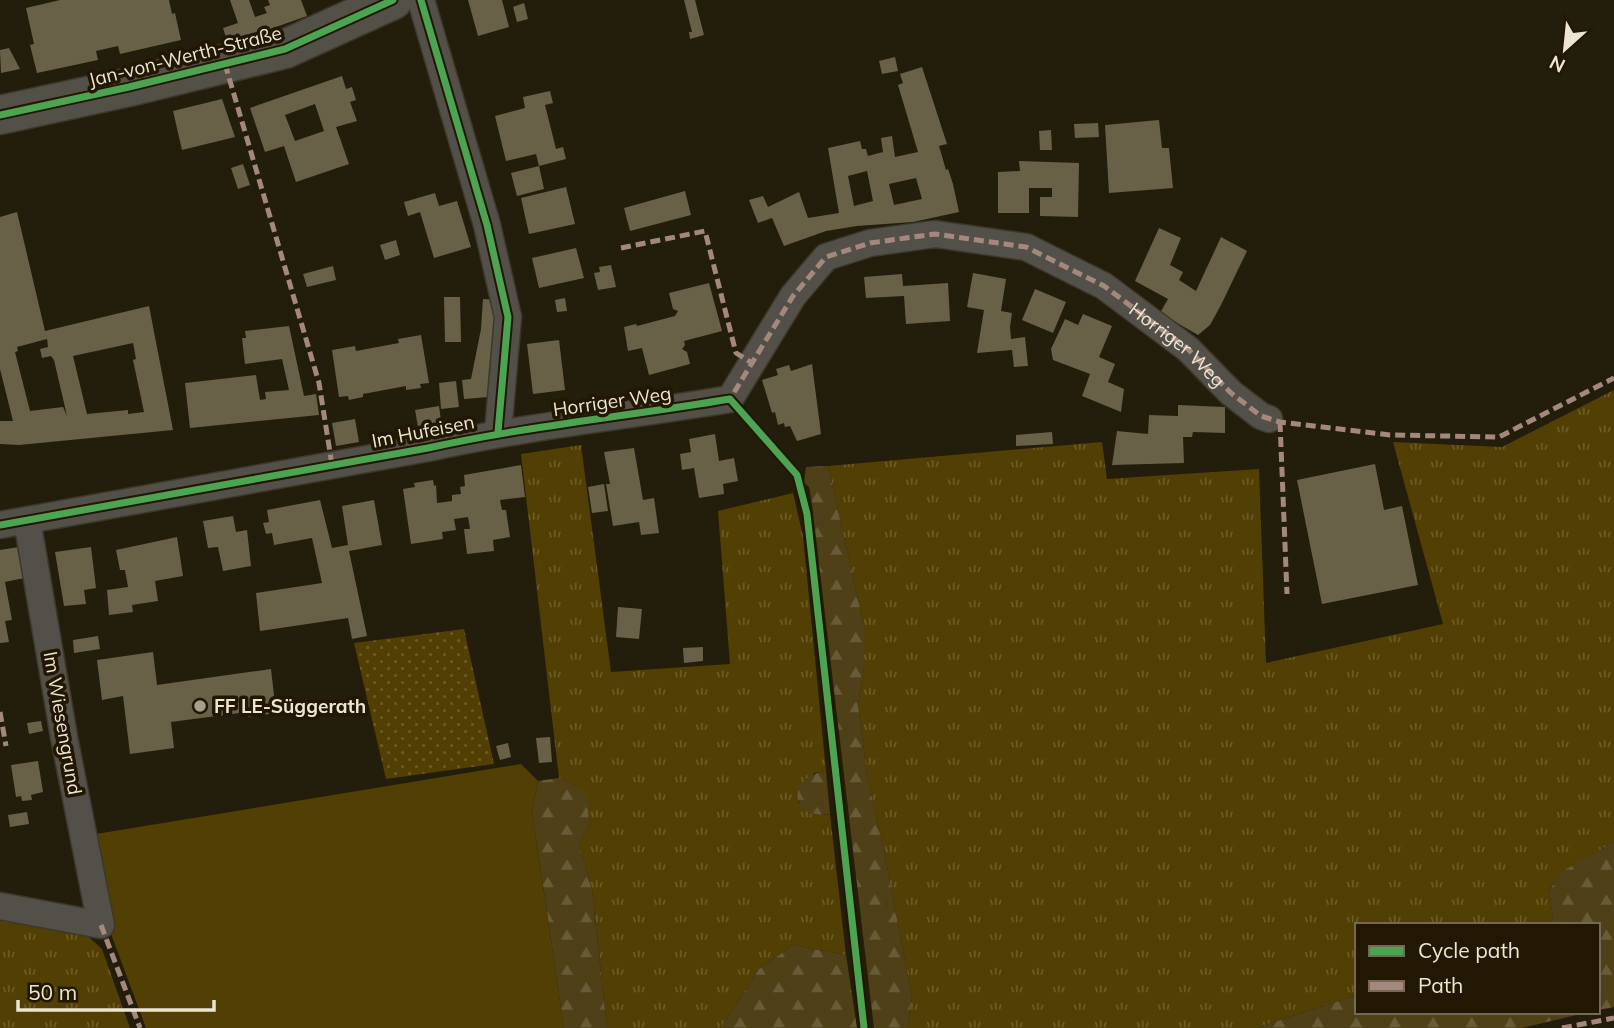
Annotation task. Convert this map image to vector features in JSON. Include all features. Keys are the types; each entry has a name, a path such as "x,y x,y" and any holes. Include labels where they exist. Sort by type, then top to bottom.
{"main road":[{"name":"Jan-von-Werth-Straße","path":"0,115 129,88 285,49 377,4"}],"street":[{"name":"Im Hufeisen","path":"0,525 428,448 498,432 508,317 487,225 421,0"},
{"name":"Horriger Weg","path":"498,432 636,415 730,399 793,296 826,257 870,243 934,234 1026,247 1104,286 1188,349 1231,393 1269,419"},
{"name":"Im Wiesengrund","path":"0,906 101,925 64,737 27,520"}],"green space":[{"path":"1614,390 1614,842 1564,871 1549,889 1554,923 1355,923 1355,996 1256,1028 907,1028 912,998 867,775 858,704 864,668 864,626 828,466 1102,442 1107,479 1259,469 1266,663 1443,624 1393,442 1502,447"},
{"path":"581,445 611,672 730,664 718,511 793,493 803,536 826,771 814,773 798,802 812,813 830,814 846,955 793,945 759,969 721,1028 607,1028 592,890 579,843 589,825 570,783 559,778 521,454"},
{"path":"828,466 864,626 864,668 858,704 867,775 912,998 907,1028 874,1028 812,504 809,487 804,483 806,467"},
{"path":"464,629 494,764 386,779 354,643"},
{"path":"521,764 538,781 532,811 564,1028 146,1028 108,926 96,834"},
{"path":"826,771 830,814 807,811 800,805 799,789 804,781 813,775"},
{"path":"559,778 587,796 589,825 579,843 592,890 607,1028 564,1028 532,811 538,781"},
{"path":"1614,842 1614,1007 1600,1010 1600,923 1554,923 1549,890 1563,871"},
{"path":"0,916 82,931 102,949 130,1028 0,1028"},
{"path":"793,945 846,955 857,1028 721,1028 759,969"},
{"path":"1355,996 1355,1014 1581,1014 1522,1028 1256,1028"}],"building":[{"path":"60,0 169,0 181,40 120,54 118,46 96,51 98,60 37,73 30,45 34,44 26,8"},
{"path":"230,0 249,0 255,17 267,13 264,7 270,5 268,0 301,0 307,16 228,44 223,28 238,23"},
{"path":"468,0 502,0 509,27 478,36"},
{"path":"684,0 695,0 704,35 690,39 689,32 692,32"},
{"path":"524,3 528,19 517,22 513,7"},
{"path":"9,48 20,69 1,73 0,50"},
{"path":"895,57 898,71 882,74 879,61"},
{"path":"922,67 947,144 939,146 953,184 959,212 913,222 826,231 784,246 772,218 758,223 749,200 763,196 768,207 799,192 808,218 839,213 828,148 860,141 868,156 883,152 881,138 892,136 895,157 918,152 898,85 903,83 900,74","holes":["867,171 873,201 854,206 848,176","916,178 922,199 894,205 889,184"]},
{"path":"342,76 346,89 352,87 356,100 350,102 357,121 336,127 349,164 296,182 284,146 265,152 250,108","holes":["315,104 324,131 295,141 285,115"]},
{"path":"550,91 553,103 545,105 556,149 563,147 566,159 539,166 536,154 506,161 495,116 525,108 523,97"},
{"path":"222,99 235,137 182,150 173,111"},
{"path":"1159,120 1162,148 1169,148 1173,188 1109,193 1105,125"},
{"path":"1098,123 1099,137 1075,138 1074,124"},
{"path":"1051,130 1052,150 1040,150 1039,131"},
{"path":"1019,161 1079,163 1078,217 1040,216 1040,197 1052,197 1052,188 1029,188 1029,213 998,213 998,172 1020,171"},
{"path":"243,164 250,185 238,189 231,168"},
{"path":"539,166 544,189 517,196 511,173"},
{"path":"566,187 575,224 529,234 521,198"},
{"path":"685,191 691,215 630,231 624,208"},
{"path":"435,193 439,206 457,201 471,247 434,258 420,212 408,216 404,202"},
{"path":"17,212 45,331 149,306 173,430 19,445 0,444 0,421 13,421 0,369 0,217","holes":["47,339 48,347 40,349 42,358 51,356 54,360 67,416 63,407 30,411 15,352 18,351 17,347","133,343 136,359 133,360 144,412 128,414 128,410 87,414 73,356"]},
{"path":"1159,228 1181,238 1170,265 1183,272 1179,280 1196,291 1221,237 1247,251 1210,325 1198,335 1160,313 1168,299 1135,281"},
{"path":"396,240 400,255 385,260 380,245"},
{"path":"576,248 584,278 539,288 532,258"},
{"path":"611,265 616,287 598,290 594,273 600,272 599,267"},
{"path":"333,266 336,280 307,287 303,274"},
{"path":"973,273 1006,279 1001,311 1012,313 1011,339 1025,337 1028,366 1014,367 1012,350 977,353 984,310 967,307"},
{"path":"902,274 903,286 948,283 950,321 906,324 904,296 866,298 864,277"},
{"path":"709,283 722,331 684,341 682,349 687,352 690,364 649,375 642,348 628,351 624,327 675,316 678,311 673,309 669,293"},
{"path":"1035,289 1066,302 1053,333 1022,320"},
{"path":"444,297 460,297 461,342 445,342"},
{"path":"565,298 567,311 557,312 555,300"},
{"path":"483,299 497,300 488,397 464,399 462,380 471,379 481,329"},
{"path":"1083,314 1112,326 1099,357 1115,364 1108,382 1124,389 1121,412 1082,396 1090,374 1053,360 1051,349 1065,319 1078,325"},
{"path":"289,326 304,396 316,394 319,415 190,428 185,383 256,375 260,400 266,399 265,392 289,390 282,359 245,364 242,338 246,338 245,331"},
{"path":"421,335 429,383 420,384 421,388 406,390 406,386 363,394 363,397 349,400 348,396 339,397 332,350 355,346 356,351 399,343 398,339"},
{"path":"559,340 565,390 533,394 527,344"},
{"path":"812,364 821,434 797,441 790,426 785,427 784,423 778,425 762,380 778,375 776,369 789,365 791,371"},
{"path":"456,381 459,407 441,409 439,383"},
{"path":"1178,405 1225,407 1225,433 1193,432 1192,437 1183,437 1184,463 1112,465 1117,431 1148,434 1149,415 1178,416"},
{"path":"439,406 442,429 419,432 415,410"},
{"path":"355,419 359,442 336,446 332,423"},
{"path":"1052,432 1053,444 1016,446 1016,435"},
{"path":"715,434 719,461 734,458 738,481 723,484 724,494 699,498 694,468 682,470 680,454 691,452 689,439"},
{"path":"634,448 643,500 654,498 659,533 641,535 639,522 613,526 604,452"},
{"path":"1375,464 1384,510 1402,506 1418,585 1322,604 1297,480"},
{"path":"521,465 525,497 500,500 502,510 506,510 510,537 493,540 494,551 467,554 464,529 470,529 468,517 454,519 456,530 442,532 443,539 411,544 403,489 415,487 414,483 433,480 437,503 452,501 452,495 461,494 460,487 465,486 464,475"},
{"path":"604,484 608,511 592,513 588,487"},
{"path":"320,500 332,548 348,545 342,506 374,500 382,545 349,551 367,636 352,639 348,618 260,631 256,593 322,583 312,538 274,545 272,533 266,534 263,523 269,522 267,510"},
{"path":"233,516 236,532 247,530 251,566 223,571 218,547 208,548 203,521"},
{"path":"177,537 183,576 155,581 158,601 132,605 133,612 109,615 107,590 128,587 125,570 120,570 116,550"},
{"path":"19,547 24,578 5,582 12,620 5,621 9,642 0,643 0,550"},
{"path":"91,547 96,588 84,590 86,604 64,606 55,552"},
{"path":"618,607 642,609 639,639 616,637"},
{"path":"98,636 100,649 74,653 73,640"},
{"path":"703,647 703,661 684,663 683,648"},
{"name":"FF LE-Süggerath","path":"153,652 157,685 271,669 276,713 248,717 247,712 171,722 174,748 130,754 123,696 102,700 97,660"},
{"path":"41,721 43,731 29,734 27,723"},
{"path":"550,737 552,762 539,763 536,738"},
{"path":"508,743 511,757 500,760 496,746"},
{"path":"38,761 43,792 31,795 32,800 22,801 21,796 16,797 11,765"},
{"path":"27,812 29,824 10,827 8,815"}],"marked path":[{"path":"225,64 319,383 332,465"},
{"path":"621,248 705,231 736,353 752,363"},
{"path":"723,400 730,399 793,296 826,257 870,243 935,234 1026,247 1104,286 1188,349 1231,393 1261,416 1280,422 1390,435 1499,437 1614,378"},
{"path":"1280,422 1287,594"},
{"path":"0,712 6,746"},
{"path":"101,925 140,1028"},
{"path":"1562,1028 1614,1018"}],"cycle path":[{"path":"0,115 285,49 393,0"},
{"path":"421,0 487,225 508,317 498,432"},
{"path":"0,525 503,433 730,399 797,475 807,514 864,1028"}],"place":[{"name":"FF LE-Süggerath","path":"200,706"}]}
